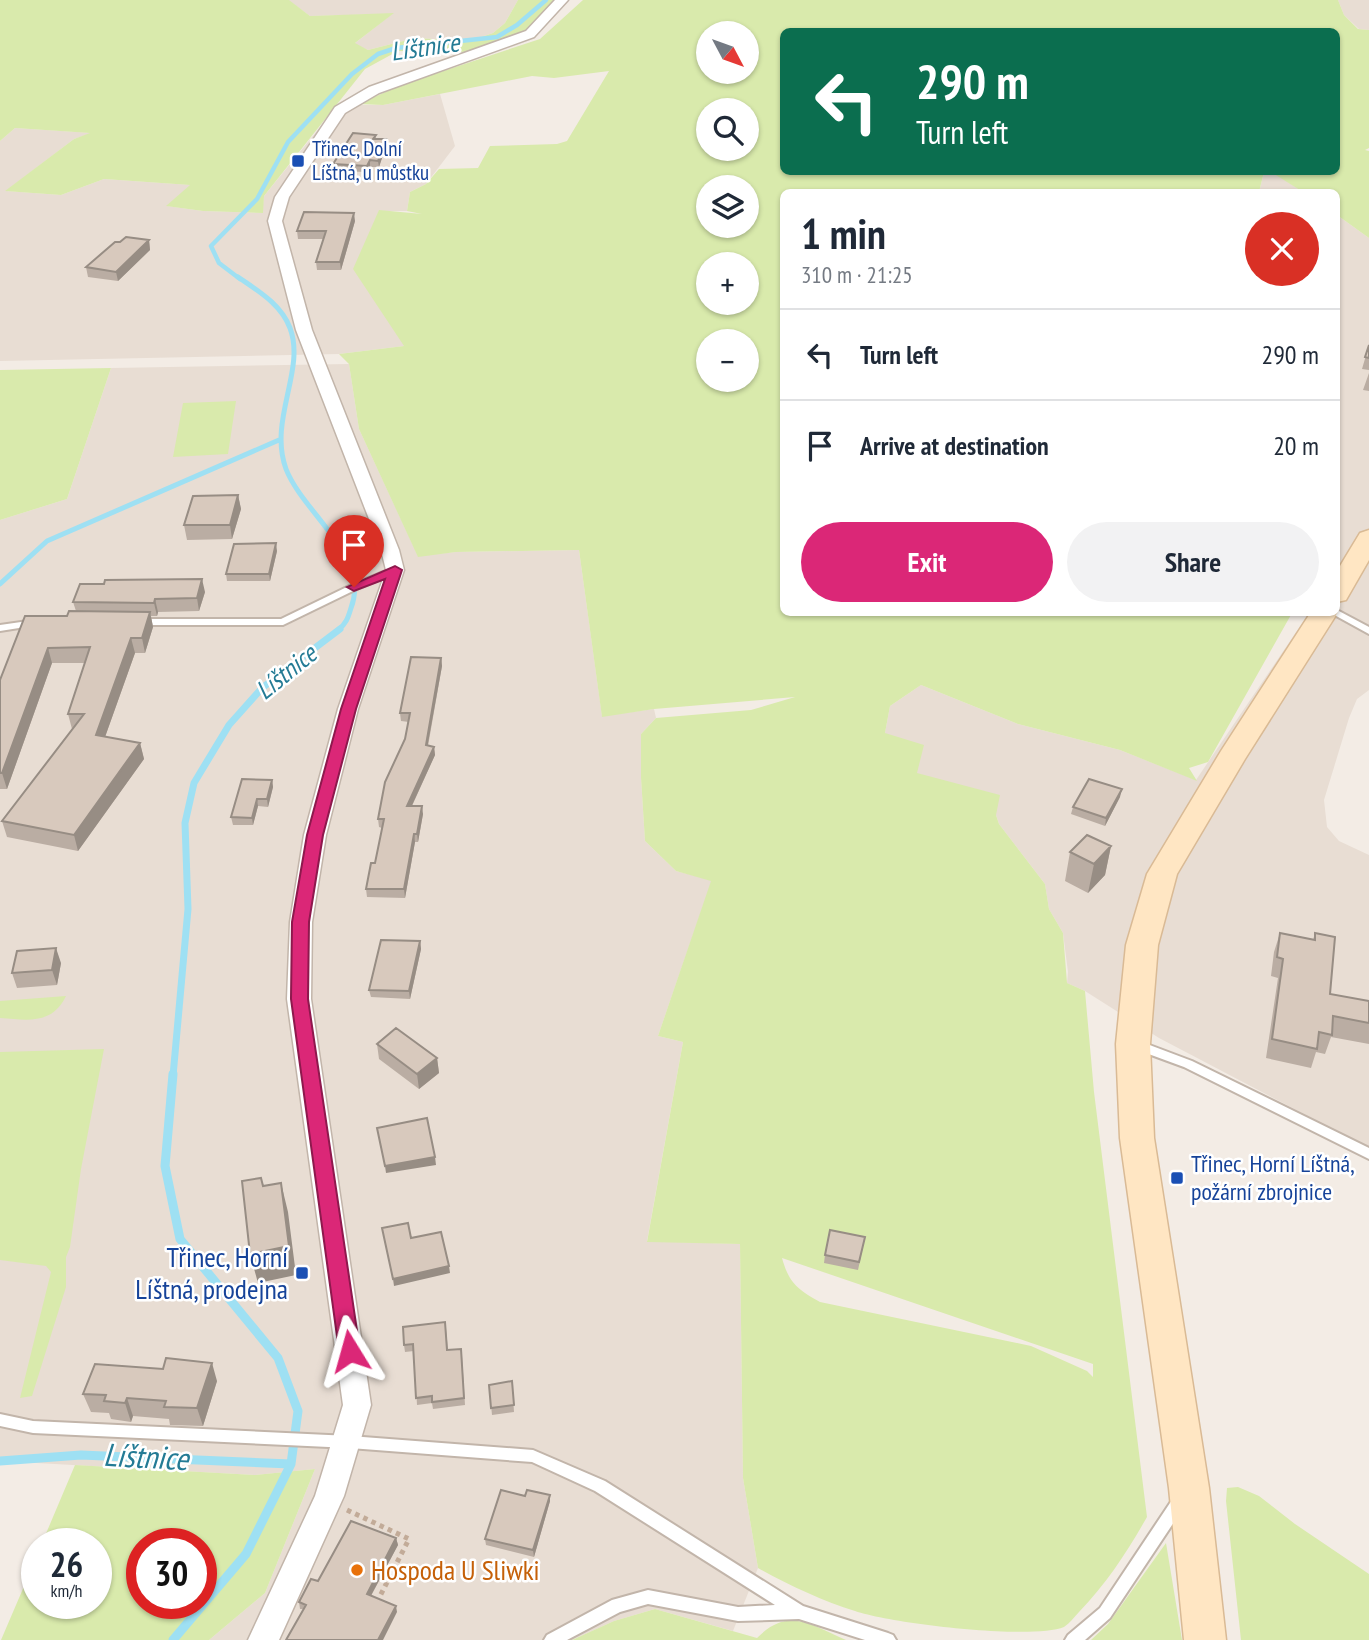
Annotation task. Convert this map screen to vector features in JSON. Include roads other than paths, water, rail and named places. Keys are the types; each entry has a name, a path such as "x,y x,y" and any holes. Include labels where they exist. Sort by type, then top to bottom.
{"street":[{"path":"263,1640 327,1500 350,1442 358,1405 299,999 301,922 315,835 348,709 395,570 390,550 304,330 275,222 282,197 340,110 374,90 530,34 562,0"},
{"path":"1340,589 1369,538"},
{"path":"1205,1640 1189,1488 1137,1138 1133,1044 1142,945 1162,874 1231,758 1322,616"}],"lane":[{"path":"132,622 283,622 395,570"},
{"path":"1340,616 1369,631"},
{"path":"0,628 47,622"},
{"path":"1133,1044 1188,1064 1369,1154"},
{"path":"0,1420 33,1427 350,1442 533,1456 600,1486 799,1612 888,1640"},
{"path":"1073,1640 1105,1613 1189,1488"},
{"path":"552,1640 617,1605 648,1597 688,1602 738,1614 799,1612"}],"waterway":[{"name":"Líštnice","path":"240,279 219,263 211,246 257,199 288,142 352,74 378,54 396,48 497,37 517,25 546,0"},
{"name":"Líštnice","path":"238,277 275,305 290,328 294,361 281,432 282,451 294,486 344,553 352,571 355,589 351,608 346,621 338,630"},
{"path":"0,584 47,541 279,440"},
{"name":"Líštnice","path":"173,1076 188,909 185,823 194,783 229,725 262,688 340,629"},
{"name":"Líštnice","path":"173,1074 165,1166 180,1239 278,1358 298,1411 291,1464"},
{"name":"Líštnice","path":"0,1461 81,1455 291,1464"},
{"name":"Líštnice","path":"173,1640 246,1554 291,1464"}],"place":[{"name":"Třinec, Dolní Líštná, u můstku","path":"298,161"},
{"name":"Třinec, Horní Líštná, požární zbrojnice","path":"1177,1178"},
{"name":"Třinec, Horní Líštná, prodejna","path":"302,1273"},
{"name":"Hospoda U Sliwki","path":"357,1570"}]}
